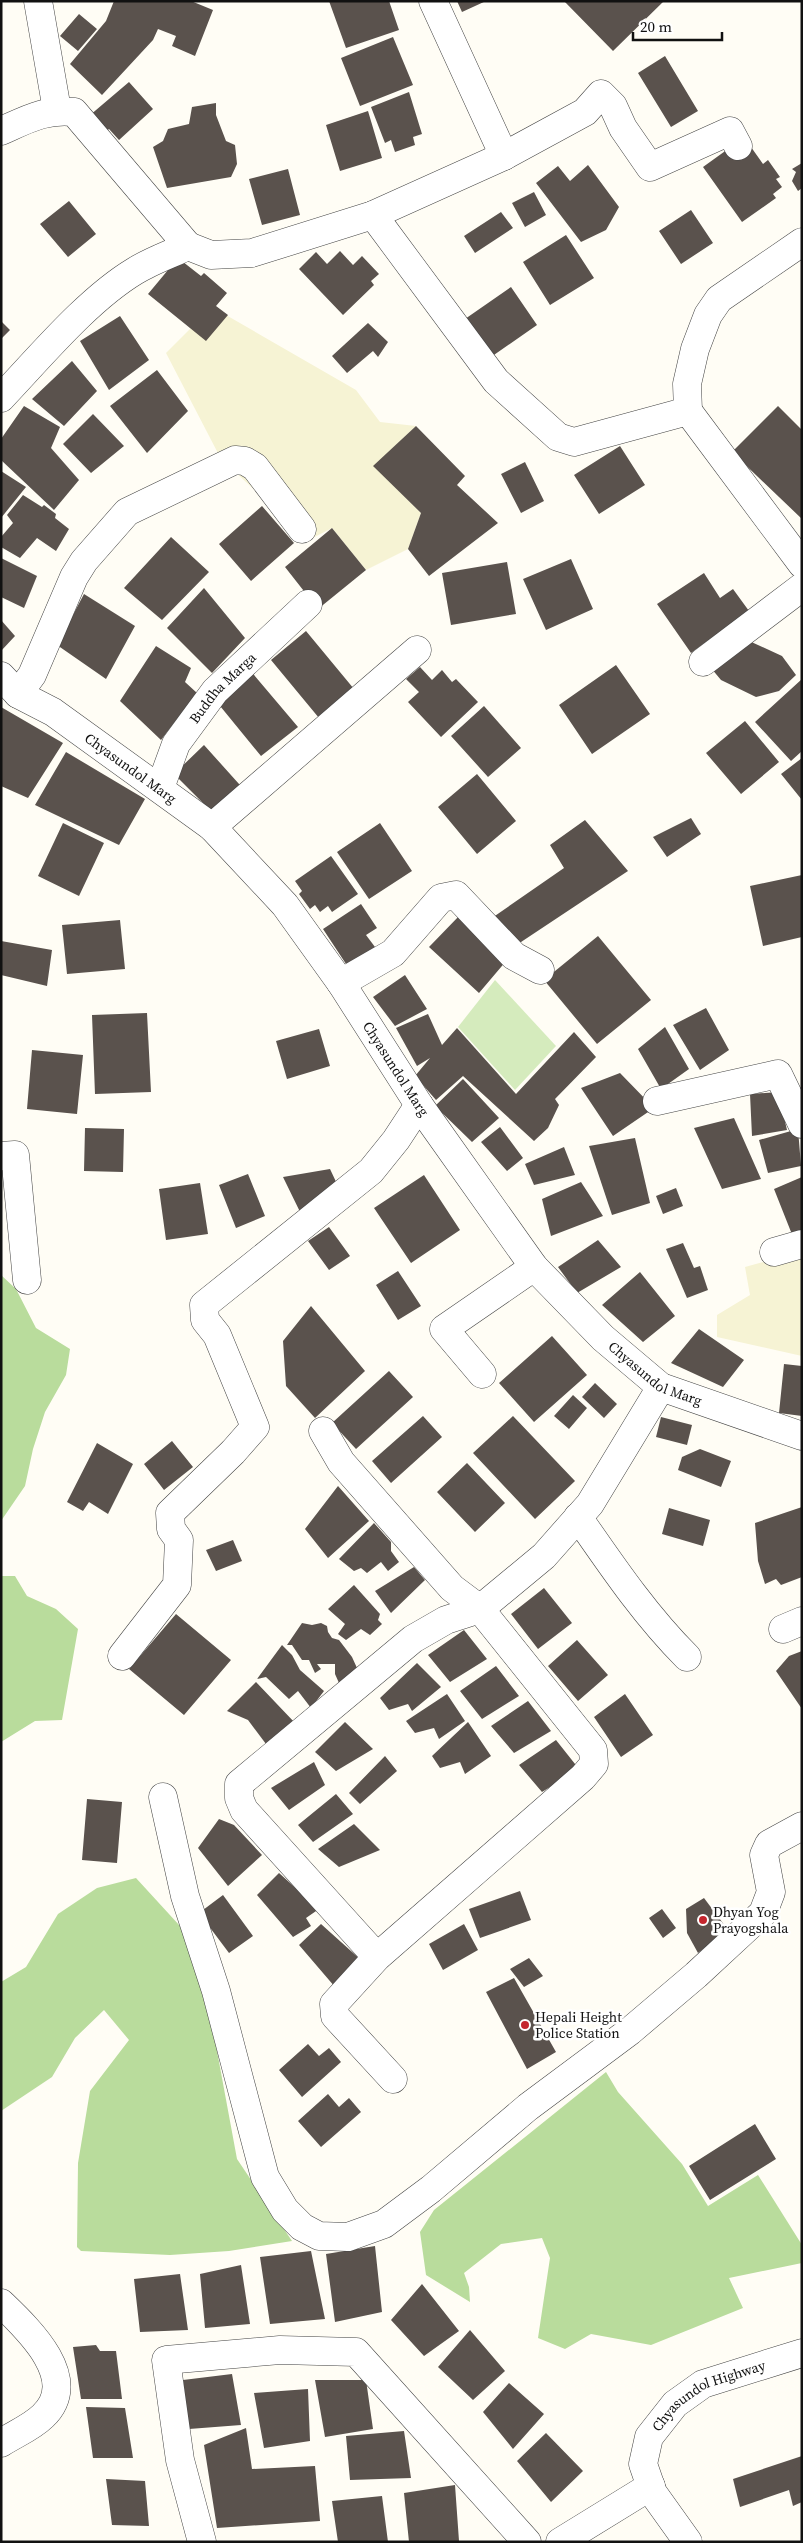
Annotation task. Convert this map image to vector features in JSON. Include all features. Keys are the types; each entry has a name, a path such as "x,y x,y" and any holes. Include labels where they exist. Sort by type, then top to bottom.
{"street":[{"path":"38,1 57,110"},
{"path":"433,1 504,156"},
{"path":"1,131 44,112 57,110 74,112 188,246 211,255 252,253 373,215 504,156 585,112 601,94 613,106 623,128 650,167 730,131 738,146"},
{"path":"373,215 496,381 558,437 574,442 688,411"},
{"path":"802,242 719,299 708,315 695,349 687,384 688,411 802,564"},
{"path":"1,398 58,338 112,288 136,270 188,246"},
{"path":"10,685 32,675 74,577 84,561 127,512 235,460 245,461 255,467 302,529"},
{"path":"703,662 802,587"},
{"name":"Buddha Marga","path":"160,788 176,744 215,690 308,604"},
{"path":"212,827 416,650"},
{"name":"Chyasundol Marg","path":"10,685 54,712 212,827 285,905 341,983 419,1104 534,1267 603,1338 661,1388 802,1436"},
{"path":"341,983 393,953 441,898 456,895 514,956 540,970"},
{"path":"657,1101 778,1074 802,1124"},
{"path":"122,1656 177,1585 178,1540 171,1529 170,1513 233,1452 255,1427 217,1335 205,1320 204,1305 371,1171 396,1140 419,1104"},
{"path":"1,1156 15,1155 27,1280"},
{"path":"774,1252 802,1244"},
{"path":"482,1374 444,1329 534,1267"},
{"path":"377,1957 244,1810 239,1798 239,1784 413,1639 446,1620 480,1609 544,1556 590,1504 661,1388"},
{"path":"323,1431 341,1462 452,1588 480,1609 593,1750 594,1764 583,1777 377,1957 334,2004 336,2016 393,2079"},
{"path":"578,1517 628,1588 664,1634 687,1657"},
{"path":"163,1796 185,1896 216,1991 266,2177 285,2210 302,2227 319,2236 348,2238 384,2224 431,2189 528,2107 630,2031 696,1975 763,1913 771,1892 764,1855 769,1844 802,1826"},
{"path":"1,2303 36,2336 55,2372 56,2395 44,2415 1,2443"},
{"path":"202,2542 180,2460 166,2360 280,2350 356,2352 527,2542"},
{"name":"Chyasundol Highway","path":"688,2542 653,2493 643,2464 649,2436 675,2404 703,2384 802,2354"},
{"path":"560,2542 651,2486"}],"shaded area":[{"path":"212,307 356,390 380,422 416,426 374,466 421,513 408,549 366,570 332,528 303,543 274,508 221,459 166,353"},
{"path":"802,1251 802,1356 717,1337 717,1315 750,1295 745,1267"}],"green space":[{"path":"495,980 556,1046 515,1090 458,1027"},
{"path":"1,1275 16,1289 36,1328 70,1349 66,1375 45,1412 33,1449 25,1486 1,1521"},
{"path":"1,1576 15,1576 27,1596 56,1609 78,1629 62,1720 35,1721 1,1742"},
{"path":"136,1878 180,1926 212,1993 217,2051 237,2159 292,2241 229,2251 170,2255 81,2251 77,2247 78,2163 90,2091 129,2040 104,2010 75,2038 52,2077 1,2111 1,1982 26,1967 58,1914 97,1888"},
{"path":"606,2072 618,2092 682,2164 708,2206 758,2175 802,2245 802,2263 729,2278 743,2308 651,2345 591,2334 565,2349 538,2338 550,2258 542,2238 501,2244 464,2273 469,2287 470,2302 426,2275 420,2232 434,2210"}],"building":[{"path":"114,1 191,1 213,10 195,56 172,46 176,36 158,29 153,40 102,95 70,64 106,21"},
{"path":"329,1 389,1 399,30 346,48"},
{"path":"457,1 486,1 462,12"},
{"path":"564,1 664,1 613,51"},
{"path":"79,14 97,29 78,51 60,36"},
{"path":"393,37 413,85 360,106 341,58"},
{"path":"665,56 698,111 671,127 638,73"},
{"path":"129,82 153,109 119,140 109,129 104,133 89,116"},
{"path":"409,92 422,134 413,137 415,145 395,152 391,140 385,143 371,107"},
{"path":"216,103 216,115 226,141 235,145 237,164 231,177 167,188 153,147 163,141 168,129 189,124 192,107"},
{"path":"368,111 382,158 340,171 326,125"},
{"path":"751,147 763,164 768,160 780,177 776,179 782,187 773,194 776,198 742,222 703,167 728,149"},
{"path":"802,163 802,188 798,191 792,181 796,172 792,169"},
{"path":"588,165 619,207 606,230 581,242 536,183 558,166 570,181"},
{"path":"288,169 300,215 262,225 249,179"},
{"path":"534,192 546,215 525,227 512,203"},
{"path":"69,201 96,234 68,257 40,224"},
{"path":"691,210 713,243 681,264 659,231"},
{"path":"501,212 513,228 475,253 464,236"},
{"path":"566,235 594,278 550,305 523,262"},
{"path":"340,251 353,265 362,256 379,274 371,281 374,285 343,315 299,269 316,252 327,264"},
{"path":"178,258 201,276 204,273 227,293 216,306 228,315 206,341 148,294"},
{"path":"511,287 537,325 491,357 465,319"},
{"path":"120,316 149,360 109,390 80,341"},
{"path":"1,321 10,330 1,339"},
{"path":"368,323 388,342 378,357 373,351 347,373 332,356"},
{"path":"72,361 97,391 64,426 32,399"},
{"path":"157,370 188,411 147,453 110,406"},
{"path":"24,406 60,427 51,448 79,480 54,510 1,460 1,439"},
{"path":"778,406 802,430 802,519 732,452"},
{"path":"93,414 124,446 91,473 63,444"},
{"path":"416,426 465,476 457,485 498,523 429,576 408,549 421,513 373,466"},
{"path":"620,446 645,485 599,514 574,475"},
{"path":"525,462 544,501 521,513 501,474"},
{"path":"1,471 26,487 1,518"},
{"path":"23,495 42,507 44,505 56,514 55,518 69,529 56,551 37,538 20,558 1,547 1,537 13,523 7,515"},
{"path":"262,506 294,543 251,581 219,544"},
{"path":"332,528 366,570 318,609 285,567"},
{"path":"171,537 209,572 162,620 124,588"},
{"path":"1,558 37,576 24,608 1,597"},
{"path":"571,559 593,609 546,630 523,579"},
{"path":"507,562 516,614 451,625 442,573"},
{"path":"704,573 720,598 733,589 749,611 691,653 657,604"},
{"path":"204,588 245,638 212,673 167,628"},
{"path":"84,594 135,626 106,679 57,645"},
{"path":"1,620 15,636 1,651"},
{"path":"306,631 354,689 319,718 271,660"},
{"path":"747,640 782,656 796,675 779,691 756,697 721,680 711,668"},
{"path":"156,646 191,668 185,682 197,693 161,740 120,701"},
{"path":"616,665 650,714 592,754 559,705"},
{"path":"420,667 432,680 442,670 452,682 456,679 478,702 441,737 408,702 419,692 406,679"},
{"path":"249,669 298,727 261,756 216,701"},
{"path":"802,679 802,751 791,761 755,722"},
{"path":"484,706 521,748 488,777 451,736"},
{"path":"1,707 63,743 28,798 1,786"},
{"path":"745,721 779,762 741,794 706,753"},
{"path":"204,745 248,794 218,818 174,774"},
{"path":"66,752 145,799 119,845 35,805"},
{"path":"802,758 802,800 781,774"},
{"path":"477,774 516,821 477,854 438,807"},
{"path":"691,818 701,834 667,857 653,837"},
{"path":"585,820 628,871 512,948 489,920 564,868 550,845"},
{"path":"63,823 104,843 79,896 38,876"},
{"path":"380,823 412,871 369,899 337,852"},
{"path":"331,856 358,894 332,912 328,906 320,912 315,905 310,909 299,894 302,891 295,881"},
{"path":"802,875 802,937 763,946 750,886"},
{"path":"361,904 377,928 366,935 378,951 350,970 323,929"},
{"path":"460,915 507,960 479,993 429,947"},
{"path":"120,920 125,969 67,974 62,925"},
{"path":"598,936 651,1000 597,1044 544,980"},
{"path":"1,941 52,950 47,986 1,975"},
{"path":"405,975 427,1009 395,1026 373,997"},
{"path":"706,1008 729,1050 700,1070 673,1025"},
{"path":"147,1013 151,1092 95,1094 92,1015"},
{"path":"428,1014 442,1045 457,1028 516,1094 574,1032 596,1057 555,1099 559,1105 548,1128 534,1141 463,1076 436,1100 415,1076 430,1058 417,1066 396,1028"},
{"path":"665,1027 689,1069 661,1089 638,1049"},
{"path":"319,1029 330,1066 287,1079 276,1041"},
{"path":"32,1050 83,1055 77,1114 27,1109"},
{"path":"620,1073 654,1108 613,1136 581,1088"},
{"path":"463,1079 499,1118 472,1142 435,1106"},
{"path":"778,1092 787,1130 752,1136 750,1094"},
{"path":"734,1118 761,1179 722,1189 694,1128"},
{"path":"500,1127 523,1158 507,1171 481,1142"},
{"path":"85,1128 124,1129 123,1172 84,1171"},
{"path":"798,1129 801,1166 768,1173 759,1140"},
{"path":"635,1138 650,1203 612,1215 589,1146"},
{"path":"564,1147 575,1175 534,1185 525,1164"},
{"path":"330,1169 338,1186 303,1218 283,1177"},
{"path":"248,1174 265,1216 236,1228 219,1185"},
{"path":"424,1175 460,1230 411,1263 374,1208"},
{"path":"802,1177 802,1240 795,1242 774,1189"},
{"path":"581,1182 603,1216 551,1236 542,1199"},
{"path":"200,1183 208,1234 166,1240 159,1189"},
{"path":"676,1188 683,1206 663,1214 656,1196"},
{"path":"329,1227 350,1256 329,1270 308,1241"},
{"path":"598,1240 621,1267 577,1293 558,1267"},
{"path":"683,1243 694,1268 700,1266 708,1290 687,1298 666,1249"},
{"path":"398,1271 421,1306 398,1320 376,1285"},
{"path":"640,1272 675,1316 643,1342 602,1305"},
{"path":"311,1306 365,1371 315,1418 286,1386 283,1341"},
{"path":"699,1329 744,1360 723,1387 671,1363"},
{"path":"552,1336 587,1375 534,1422 499,1383"},
{"path":"784,1364 802,1366 802,1416 779,1413"},
{"path":"389,1371 413,1397 356,1449 332,1423"},
{"path":"595,1383 617,1404 604,1418 582,1397"},
{"path":"573,1395 587,1408 569,1429 554,1416"},
{"path":"423,1416 442,1437 391,1483 372,1461"},
{"path":"513,1416 575,1481 535,1519 473,1453"},
{"path":"661,1417 692,1425 687,1445 656,1437"},
{"path":"172,1441 193,1467 164,1490 144,1464"},
{"path":"97,1443 133,1464 108,1514 89,1502 83,1511 67,1502"},
{"path":"700,1449 731,1461 721,1487 678,1470 682,1457"},
{"path":"467,1463 505,1503 475,1532 437,1492"},
{"path":"338,1486 369,1521 328,1558 305,1529"},
{"path":"802,1507 802,1577 781,1585 776,1579 765,1584 758,1561 755,1523"},
{"path":"669,1508 710,1520 703,1546 662,1534"},
{"path":"374,1523 391,1542 391,1551 399,1562 388,1571 381,1562 367,1573 361,1568 354,1571 339,1559"},
{"path":"233,1540 242,1561 216,1571 206,1550"},
{"path":"414,1567 425,1580 391,1613 375,1591"},
{"path":"354,1585 380,1614 378,1620 382,1624 370,1635 361,1629 346,1640 338,1634 345,1624 328,1609"},
{"path":"544,1588 572,1623 538,1649 511,1614"},
{"path":"176,1614 231,1660 184,1715 129,1669"},
{"path":"302,1623 312,1625 321,1623 327,1626 332,1638 339,1640 352,1657 357,1668 339,1683 335,1674 335,1664 317,1664 321,1669 315,1673 309,1660 302,1660 292,1645 287,1645"},
{"path":"464,1630 487,1659 450,1682 428,1655"},
{"path":"577,1640 608,1675 578,1701 548,1666"},
{"path":"282,1645 292,1655 300,1670 324,1691 311,1708 298,1691 289,1699 266,1677 257,1679"},
{"path":"802,1651 802,1709 776,1671 789,1656"},
{"path":"417,1663 441,1687 412,1711 408,1704 389,1710 380,1698"},
{"path":"496,1666 519,1696 482,1719 460,1691"},
{"path":"256,1682 296,1724 266,1744 248,1720 227,1711"},
{"path":"447,1694 465,1721 439,1739 434,1728 415,1733 406,1721"},
{"path":"625,1694 653,1735 621,1757 594,1717"},
{"path":"528,1701 551,1731 514,1753 491,1726"},
{"path":"345,1722 373,1749 336,1771 315,1752"},
{"path":"468,1722 491,1756 465,1774 460,1762 440,1768 432,1756"},
{"path":"556,1740 579,1769 542,1792 519,1765"},
{"path":"385,1756 397,1771 360,1804 349,1793"},
{"path":"314,1762 325,1785 289,1810 271,1788"},
{"path":"336,1794 353,1814 313,1842 298,1825"},
{"path":"87,1799 122,1802 117,1863 82,1860"},
{"path":"219,1819 234,1825 262,1855 228,1886 198,1848"},
{"path":"354,1824 380,1850 339,1867 318,1849"},
{"path":"279,1873 319,1909 306,1918 311,1926 293,1937 257,1895"},
{"path":"520,1891 531,1920 480,1938 469,1909"},
{"path":"223,1895 253,1936 229,1953 199,1913"},
{"name":"Dhyan Yog Prayogshala","path":"704,1898 728,1930 698,1953 687,1933 686,1909"},
{"path":"662,1909 676,1928 663,1938 649,1918"},
{"path":"321,1924 361,1960 335,1987 299,1945"},
{"path":"464,1924 478,1950 443,1970 429,1944"},
{"path":"529,1958 543,1976 524,1987 510,1969"},
{"path":"514,1978 556,2052 527,2069 486,1992"},
{"path":"308,2044 319,2056 329,2048 341,2062 302,2097 279,2070"},
{"path":"328,2094 339,2107 349,2098 361,2112 321,2147 298,2121"},
{"path":"755,2124 776,2159 710,2200 689,2166"},
{"path":"375,2246 382,2312 335,2322 326,2254"},
{"path":"311,2251 325,2319 270,2324 260,2257"},
{"path":"241,2265 250,2324 205,2328 200,2274"},
{"path":"180,2274 188,2330 140,2332 134,2279"},
{"path":"422,2284 459,2331 424,2356 391,2320"},
{"path":"470,2330 505,2371 473,2400 438,2367"},
{"path":"96,2345 100,2351 116,2351 122,2399 81,2399 73,2347"},
{"path":"232,2374 241,2425 189,2429 183,2380"},
{"path":"315,2380 366,2380 373,2429 325,2437"},
{"path":"509,2383 544,2414 513,2449 483,2412"},
{"path":"308,2389 310,2441 264,2448 254,2393"},
{"path":"86,2407 125,2408 133,2458 93,2458"},
{"path":"246,2428 252,2469 315,2466 320,2521 217,2528 204,2445"},
{"path":"404,2431 411,2478 350,2480 346,2436"},
{"path":"546,2433 583,2471 551,2502 517,2461"},
{"path":"802,2456 802,2502 793,2506 789,2490 740,2507 733,2479"},
{"path":"106,2479 145,2481 149,2526 112,2525"},
{"path":"455,2485 459,2541 409,2542 404,2493"},
{"path":"382,2496 388,2542 338,2542 332,2501"}],"place":[{"name":"Dhyan Yog Prayogshala","path":"703,1920"},
{"name":"Hepali Height Police Station","path":"525,2025"}]}
